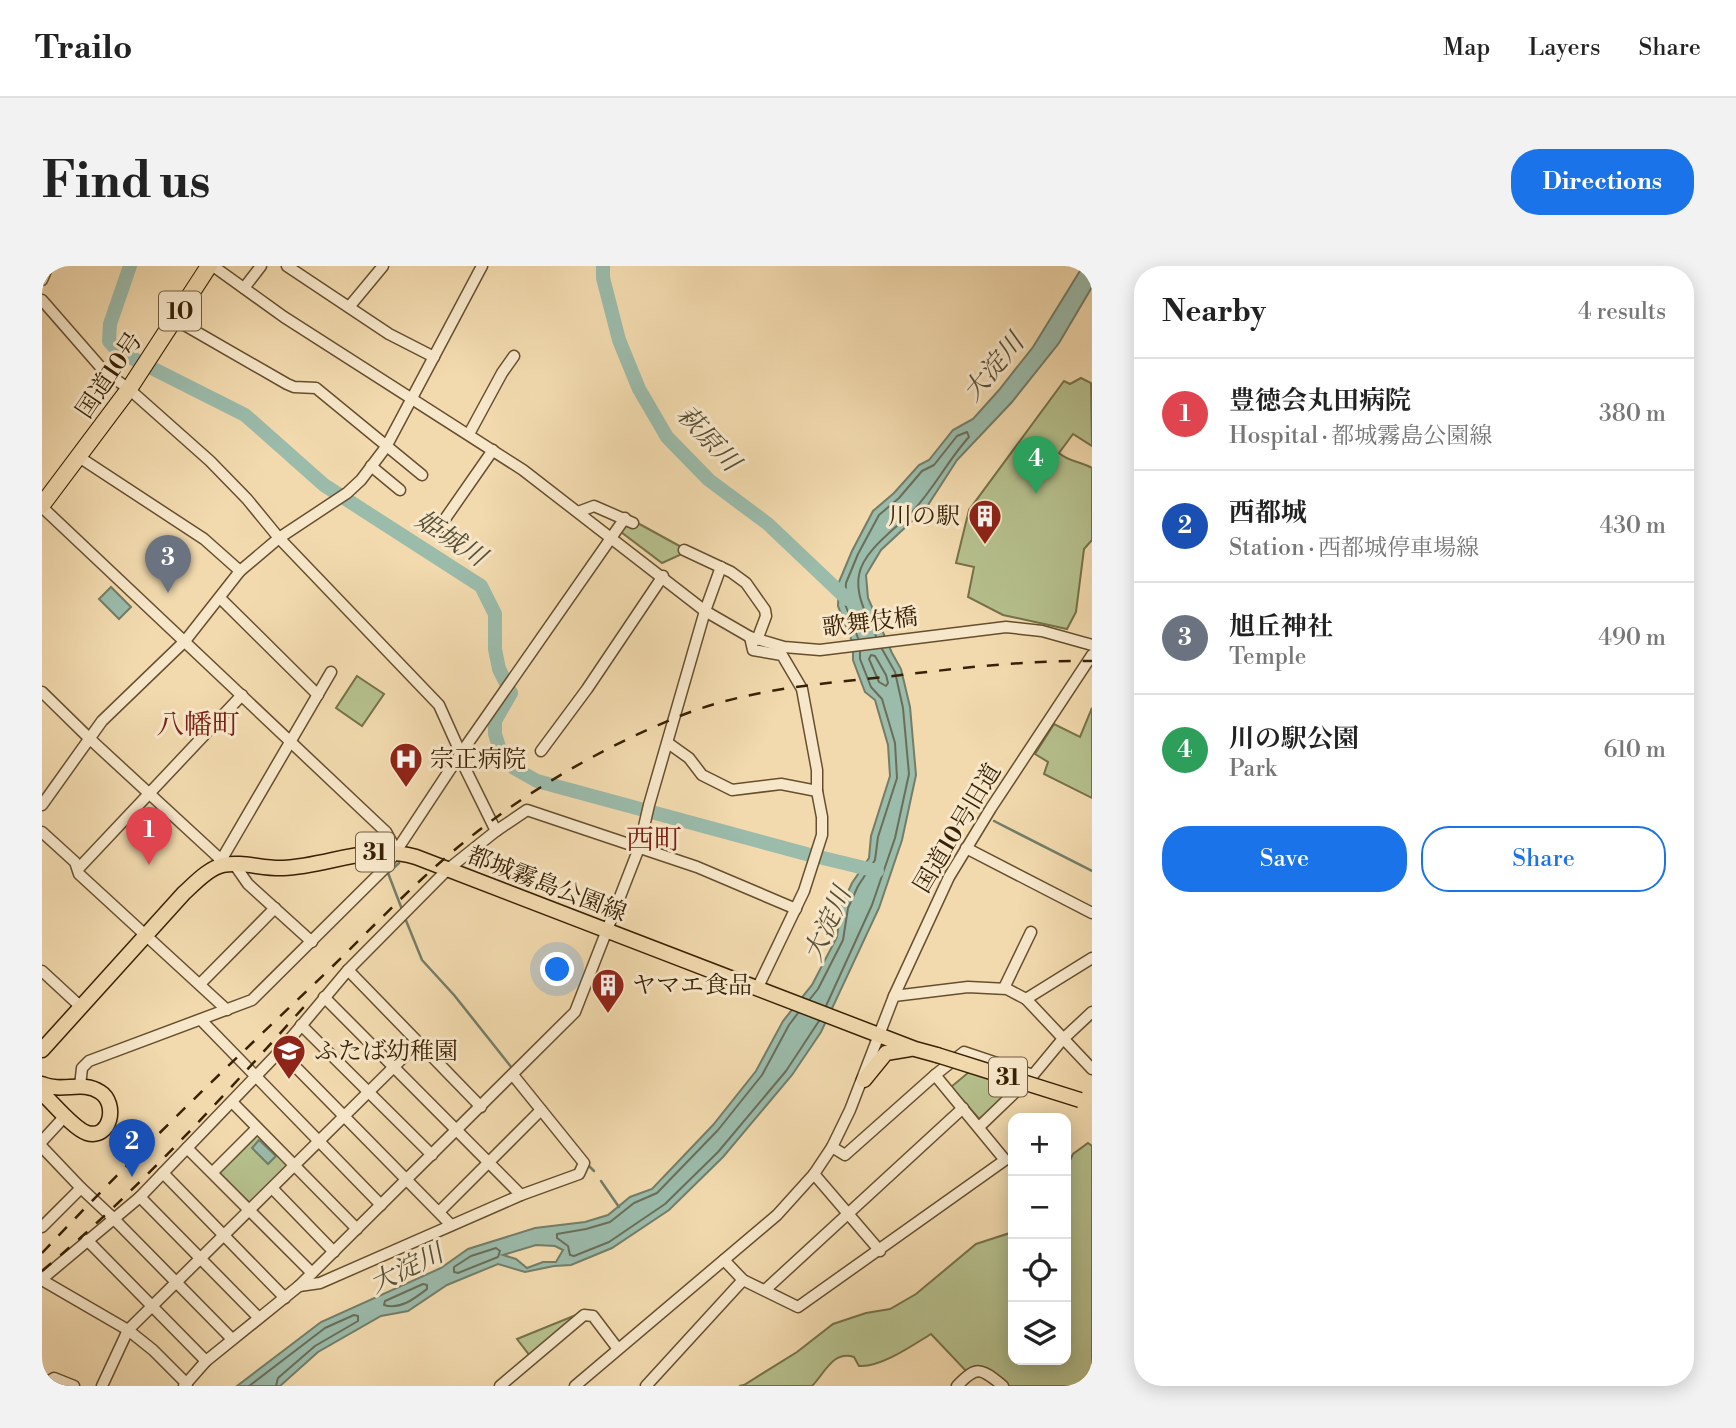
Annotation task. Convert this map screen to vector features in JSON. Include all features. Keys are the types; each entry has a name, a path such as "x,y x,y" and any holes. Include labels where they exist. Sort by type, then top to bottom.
{"highway":[{"name":"国道10号","path":"42,506 129,389 211,266"}],"main road":[{"name":"都城霧島公園線","path":"228,864 281,868 379,851 397,852 915,1049 1086,1102"},
{"path":"42,1050 184,893 206,874 228,864"},
{"path":"864,1080 886,1053 915,1049"},
{"path":"42,1084 55,1089 87,1086 102,1093 110,1103 108,1123 99,1132 88,1133 80,1129 42,1093"}],"street":[{"path":"42,280 48,266"},
{"path":"211,266 284,317 493,450 663,576 705,611 754,638"},
{"path":"244,288 261,266"},
{"path":"286,266 389,334 434,357"},
{"path":"349,307 383,266"},
{"path":"42,806 102,721 185,641 240,571 279,538 347,493 361,480 386,447 482,266"},
{"path":"42,300 104,371 129,389 210,461 247,499 279,538 439,705 496,831"},
{"path":"174,319 293,387 316,388 422,475"},
{"path":"469,434 514,356"},
{"path":"439,529 493,450"},
{"path":"79,457 204,539 240,571"},
{"path":"371,466 400,490"},
{"path":"42,506 386,832 397,852"},
{"path":"79,1086 82,1068 89,1061 252,1000 385,868 505,690 612,539 629,520 594,506 578,512"},
{"path":"684,550 740,577 765,610 764,624 750,648 782,655 802,689 817,771 822,835 796,909 760,990"},
{"path":"720,568 705,611 639,848 575,1012 299,1286 206,1361 186,1385 153,1350 128,1330 42,1280 113,1217 140,1197 280,1051 348,970 447,870 527,810 639,848 697,867 796,909"},
{"path":"541,751 663,576"},
{"path":"220,598 318,695"},
{"name":"歌舞伎橋","path":"754,638 800,649 839,649 984,629 1022,628 1056,634 1092,645"},
{"name":"国道10号旧道","path":"575,1386 777,1215 814,1174 832,1147 864,1080 894,996 931,914 966,848 1092,655"},
{"path":"312,942 248,884 223,857 331,672"},
{"path":"42,692 228,864"},
{"path":"78,869 242,695"},
{"path":"668,743 690,758 702,775 732,790 780,784 817,791"},
{"path":"42,832 75,862 79,874 228,1010"},
{"path":"966,848 1092,913"},
{"path":"200,984 275,908"},
{"path":"1004,988 1031,932"},
{"path":"1026,999 1092,958"},
{"path":"348,970 481,1107"},
{"path":"42,971 81,1007"},
{"path":"894,996 968,987 1004,988 1026,999 1092,1069"},
{"path":"324,998 521,1195"},
{"path":"979,1127 1092,1012"},
{"path":"201,1020 381,1205"},
{"path":"302,1025 432,1155"},
{"path":"102,1386 128,1330 418,1043"},
{"path":"280,1051 451,1225"},
{"path":"832,1147 845,1155 964,1052 1033,1074"},
{"path":"299,1286 320,1283 521,1195 579,1174 584,1163 515,1073"},
{"path":"724,1260 743,1280 798,1307 1005,1160 935,1075"},
{"path":"232,1102 357,1229"},
{"path":"765,1290 962,1108"},
{"path":"439,1212 541,1110"},
{"path":"42,1142 66,1115"},
{"path":"212,1172 257,1128"},
{"path":"42,1147 232,1339"},
{"path":"187,1148 312,1273"},
{"path":"163,1173 285,1298"},
{"path":"814,1174 880,1251"},
{"path":"42,1227 81,1188"},
{"path":"272,1188 334,1252"},
{"path":"140,1197 258,1317"},
{"path":"87,1240 206,1361"},
{"path":"646,1386 743,1280"},
{"path":"500,1386 584,1315 593,1315 618,1349"},
{"path":"957,1386 971,1372 979,1370 1003,1386"},
{"path":"48,1382 54,1378 74,1386"},
{"path":"48,1382 60,1386"}],"green space":[{"path":"1081,378 1091,383 1092,446 1073,434 1059,453 1092,468 1092,540 1084,549 1076,612 1067,629 1003,615 968,597 974,567 956,563 969,510 1064,381 1070,384"},
{"path":"634,521 685,549 682,554 662,563 621,532 628,522"},
{"path":"357,676 384,694 362,726 336,708"},
{"path":"1092,708 1092,798 1044,774 1048,762 1035,754 1054,724 1080,737"},
{"path":"969,1072 1016,1087 981,1121 951,1087"},
{"path":"257,1128 295,1165 249,1211 213,1172"},
{"path":"1088,1143 1092,1146 1092,1386 1006,1386 966,1371 931,1334 896,1355 867,1366 859,1366 854,1357 840,1357 830,1364 812,1386 739,1386 797,1352 833,1324 866,1313 890,1309 916,1294 976,1244 1008,1234 1008,1365 1071,1365 1073,1154"},
{"path":"581,1313 530,1356 517,1339"}],"water":[{"path":"1083,266 1092,266 1092,287 1059,343 1012,402 957,460 926,508 881,550 866,575 868,598 901,669 910,707 916,775 902,840 879,908 821,1032 792,1075 723,1157 669,1210 612,1248 571,1265 525,1272 498,1264 447,1285 408,1311 381,1316 318,1352 280,1386 237,1386 321,1322 441,1268 468,1249 535,1228 585,1222 608,1215 630,1197 652,1189 713,1125 756,1071 783,1021 812,985 837,937 841,907 852,883 869,858 871,836 890,776 888,745 875,700 865,692 853,660 853,644 838,606 839,582 873,511 894,493 919,465 929,460 953,430 973,419 1033,347","holes":["536,1245 555,1246 563,1250 556,1262 543,1262 527,1268 516,1259 503,1255"]},
{"path":"111,587 131,607 119,619 99,599"},
{"path":"259,1140 276,1156 268,1164 252,1148"}],"waterway":[{"name":"姫城川","path":"130,266 110,324 109,341 118,351 245,415 324,485 481,586 495,614 495,649 499,669 511,693 495,721 495,734 501,753 514,768 537,781 810,855"},
{"name":"萩原川","path":"603,266 603,278 619,340 639,389 667,437 709,480 768,524 847,599"},
{"path":"994,821 1092,871"},
{"name":"姫城川","path":"823,858 877,871"},
{"path":"399,863 388,873 403,912"},
{"path":"405,918 422,960 454,995 512,1068"},
{"path":"587,1164 594,1171"},
{"path":"601,1181 619,1207"}],"railway":[{"path":"42,1253 175,1118 424,877 488,824 567,771 623,741 680,716 755,694 962,668 1092,661"},
{"path":"42,1271 147,1174 214,1106 310,1000"}],"place":[{"name":"川の駅公園","path":"1036,494"},
{"name":"川の駅","path":"985,546"},
{"name":"旭丘神社","path":"168,593"},
{"name":"宗正病院","path":"406,789"},
{"name":"豊徳会丸田病院","path":"149,865"},
{"name":"ヤマエ食品","path":"608,1015"},
{"name":"ふたば幼稚園","path":"289,1081"},
{"name":"西都城","path":"132,1177"}],"district":[{"name":"八幡町","path":"198,724"},
{"name":"西町","path":"654,839"}],"water label":[{"name":"大淀川","path":"993,367"},
{"name":"大淀川","path":"827,924"},
{"name":"大淀川","path":"406,1268"}]}
